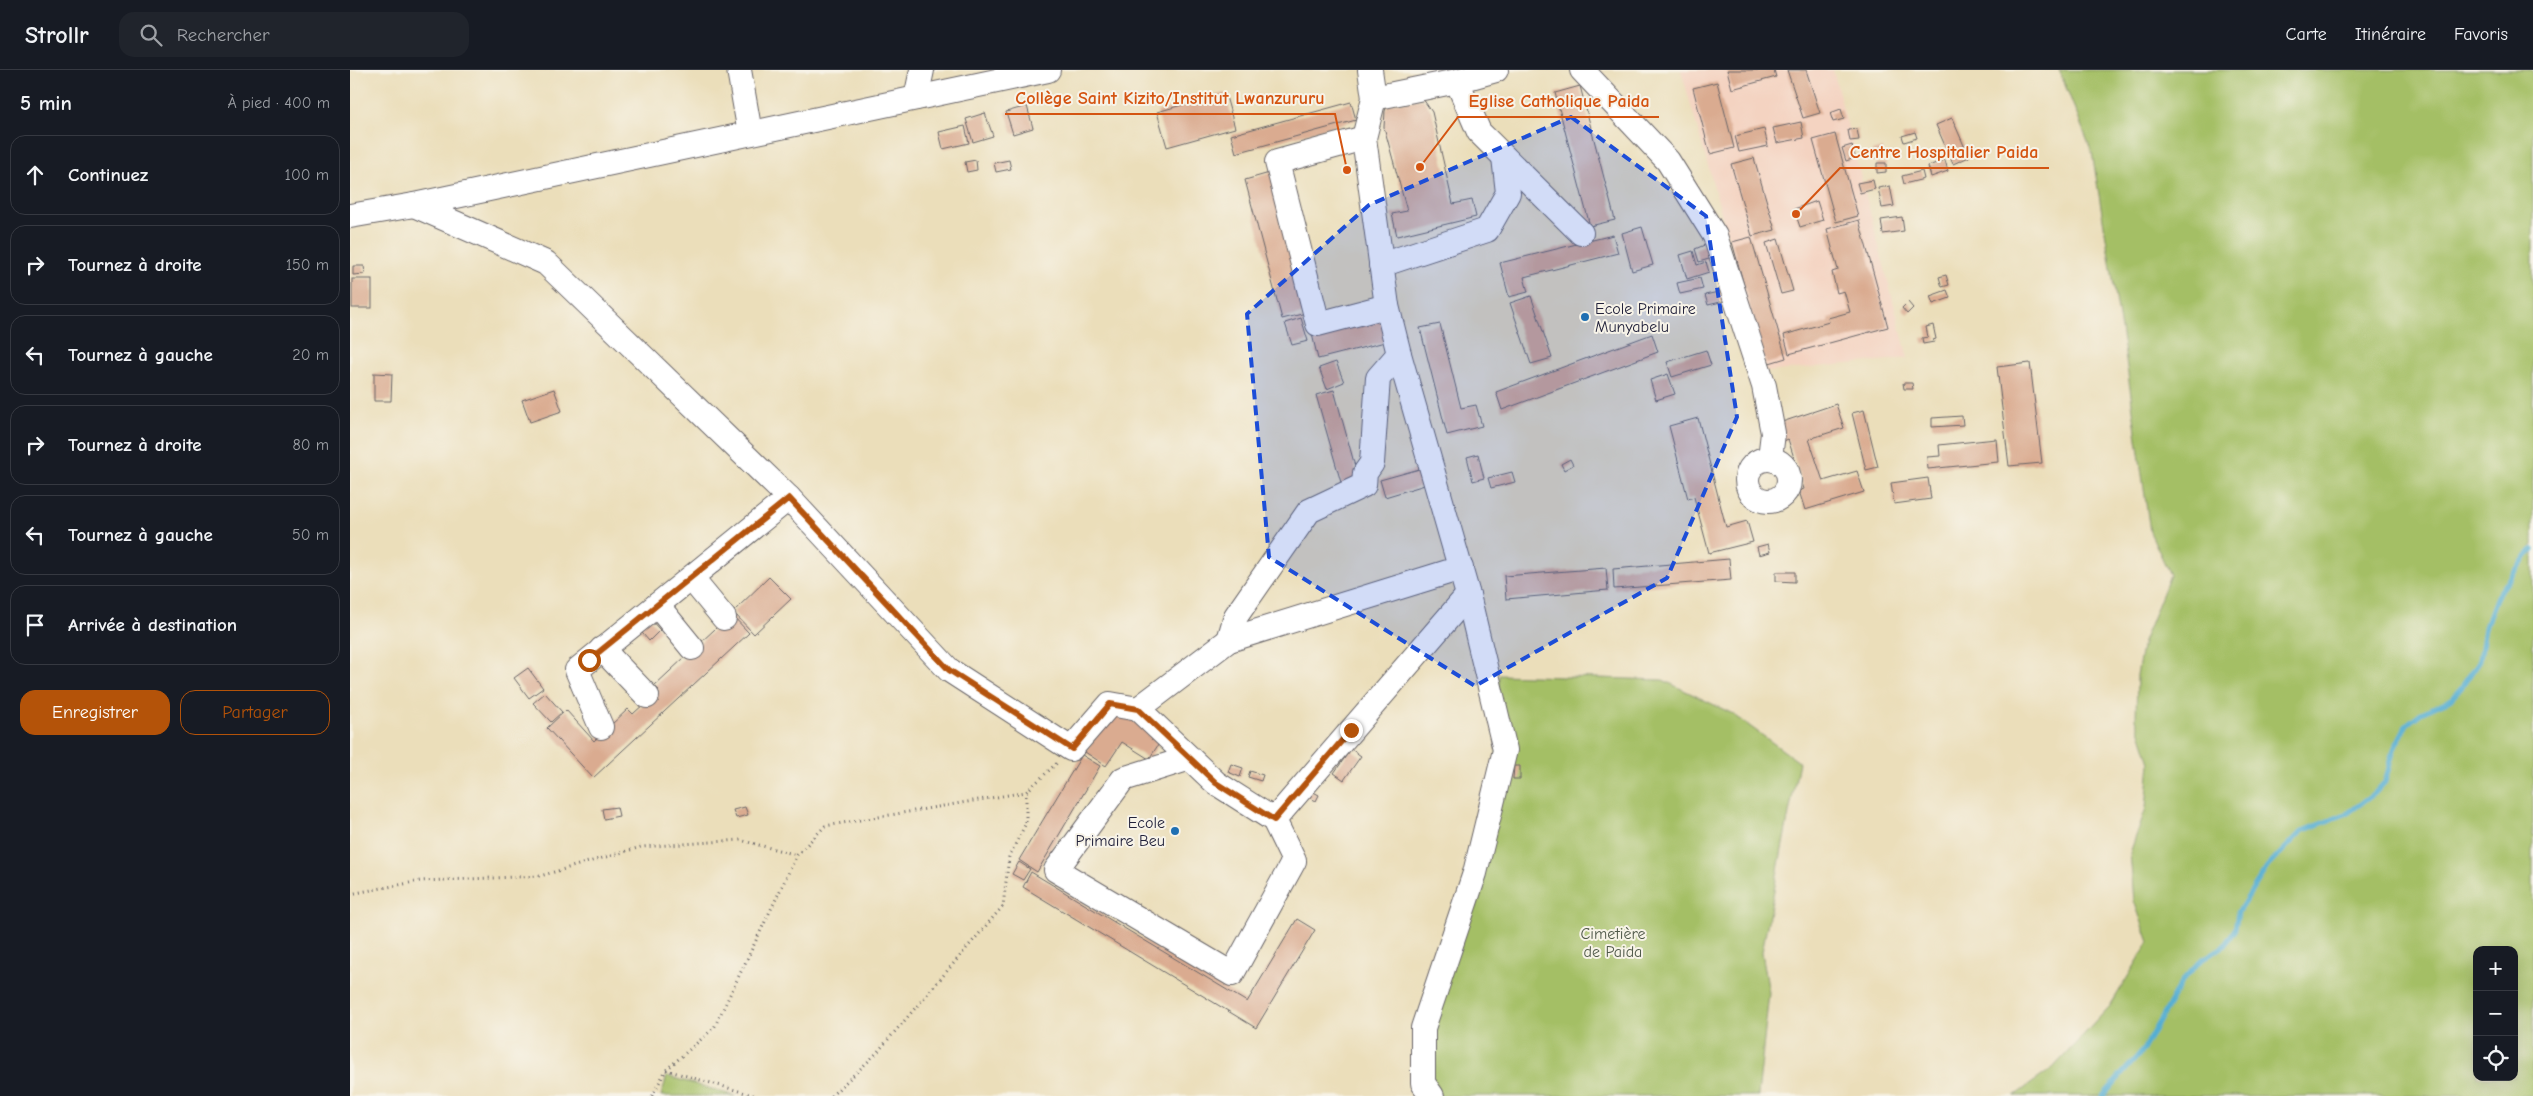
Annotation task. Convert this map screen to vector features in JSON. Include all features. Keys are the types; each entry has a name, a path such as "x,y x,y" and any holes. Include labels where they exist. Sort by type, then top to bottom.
{"street":[{"path":"739,70 750,133"},
{"path":"916,98 922,70"},
{"path":"350,216 414,205 1048,70"},
{"path":"1370,70 1374,98 1364,138 1387,306 1468,595 1504,750 1475,873 1423,1028 1423,1083 1432,1096"},
{"path":"1374,98 1457,81 1496,70"},
{"path":"1582,70 1668,161 1715,236 1764,386 1773,432 1770,458"},
{"path":"1457,81 1479,132 1581,233"},
{"path":"1364,138 1277,162 1318,324 1387,306"},
{"path":"1381,265 1486,230 1508,193 1504,157"},
{"path":"414,205 546,264 789,498 949,670 1072,749 1110,704 1138,709 1190,758 1216,783 1274,820 1294,861 1232,974 1056,870 1122,779 1190,758"},
{"path":"1229,640 1236,616 1309,511 1364,484 1365,473 1372,463 1378,378 1399,354"},
{"path":"601,727 577,670 789,498"},
{"path":"1138,709 1229,640 1460,568"},
{"path":"691,578 724,618"},
{"path":"1274,820 1468,595"},
{"path":"657,605 692,648"},
{"path":"602,649 647,696"}],"path":[{"path":"652,1096 666,1070 714,1028 797,855 825,826 1026,792 1072,749"},
{"path":"831,1096 874,1056 1004,906 1009,857 1026,823 1026,792"},
{"path":"350,894 420,881 540,876 641,848 740,840 797,855"},
{"path":"666,1070 756,1096"}],"highlighted area":[{"path":"1571,117 1706,216 1737,417 1667,578 1475,686 1269,557 1247,314 1369,205"}],"shaded area":[{"path":"1681,70 1833,70 1908,358 1766,372"}],"green space":[{"path":"2059,70 2533,70 2533,1096 2014,1096 2053,1068 2110,1006 2149,942 2134,901 2130,853 2146,808 2150,763 2136,719 2137,675 2143,642 2170,575 2150,532 2126,360 2092,152"},
{"name":"Cimetière de Paida","path":"1499,675 1663,680 1733,714 1799,762 1762,952 1769,993 1758,1096 1438,1096 1426,1069 1427,1031 1495,813"},
{"path":"667,1076 735,1096 661,1096"}],"building":[{"path":"1727,70 1774,70 1776,77 1732,89"},
{"path":"1787,70 1806,70 1820,113 1803,118"},
{"path":"1717,82 1734,148 1710,154 1693,88"},
{"path":"1580,86 1615,220 1590,226 1555,93"},
{"path":"1225,93 1235,128 1167,147 1157,112"},
{"path":"1423,99 1432,112 1453,204 1472,200 1476,217 1397,236 1392,214 1407,211 1384,127 1385,111 1388,104"},
{"path":"1351,102 1356,120 1236,153 1231,135"},
{"path":"1027,106 1033,128 1013,134 1006,112"},
{"path":"1841,109 1844,119 1833,122 1830,113"},
{"path":"985,113 993,136 973,142 966,119"},
{"path":"1952,118 1969,157 1953,164 1936,125"},
{"path":"1801,122 1804,138 1777,143 1773,128"},
{"path":"965,126 969,143 943,149 939,132"},
{"path":"1764,129 1768,146 1739,152 1735,136"},
{"path":"1857,129 1859,140 1850,141 1848,130"},
{"path":"1915,132 1917,138 1904,142 1902,136"},
{"path":"1835,134 1858,216 1836,222 1813,140"},
{"path":"1852,145 1855,158 1846,161 1842,148"},
{"path":"1882,148 1884,155 1875,158 1872,151"},
{"path":"1754,158 1775,230 1752,236 1731,164"},
{"path":"976,160 977,170 967,172 965,162"},
{"path":"1009,160 1011,169 996,172 994,163"},
{"path":"1945,160 1948,171 1931,177 1928,166"},
{"path":"1877,163 1886,163 1886,172 1877,173"},
{"path":"1922,171 1924,179 1904,184 1902,176"},
{"path":"1273,172 1310,312 1282,319 1245,180"},
{"path":"1873,180 1875,189 1860,193 1857,183"},
{"path":"1890,186 1894,206 1882,208 1878,188"},
{"path":"1817,201 1823,220 1800,227 1794,209"},
{"path":"1902,217 1904,231 1883,234 1881,220"},
{"path":"1859,220 1888,327 1789,354 1784,335 1829,322 1828,318 1850,312 1844,291 1837,293 1832,272 1838,270 1827,229"},
{"path":"1642,227 1653,265 1632,271 1622,233"},
{"path":"1613,235 1618,253 1524,277 1528,292 1509,297 1500,263"},
{"path":"1751,237 1786,358 1766,364 1732,242"},
{"path":"1778,239 1793,291 1781,294 1766,243"},
{"path":"1707,244 1712,258 1699,262 1695,249"},
{"path":"1693,251 1697,265 1706,262 1709,272 1687,279 1680,255"},
{"path":"353,266 364,266 365,274 353,275"},
{"path":"1946,275 1949,285 1942,287 1939,277"},
{"path":"1700,278 1703,289 1680,294 1677,283"},
{"path":"352,279 372,279 372,308 352,308"},
{"path":"1947,290 1950,298 1933,304 1930,296"},
{"path":"1723,291 1725,301 1708,305 1705,295"},
{"path":"1531,296 1552,358 1531,364 1510,303"},
{"path":"1908,302 1913,308 1907,314 1902,308"},
{"path":"1383,316 1389,341 1318,359 1312,334"},
{"path":"1301,318 1308,341 1292,345 1285,323"},
{"path":"1440,324 1461,408 1476,405 1482,426 1447,435 1420,328"},
{"path":"1933,325 1936,339 1933,340 1934,342 1923,344 1922,338 1928,337 1926,327"},
{"path":"1652,334 1658,352 1502,410 1496,392"},
{"path":"1706,350 1711,365 1672,377 1667,362"},
{"path":"1336,362 1344,382 1327,389 1319,368"},
{"path":"2030,363 2042,463 2009,466 1997,367"},
{"path":"374,373 392,374 391,401 374,401"},
{"path":"1668,374 1675,394 1656,400 1650,380"},
{"path":"1903,383 1912,383 1913,389 1904,389"},
{"path":"554,389 562,411 530,422 522,400"},
{"path":"1334,390 1359,481 1342,486 1316,395"},
{"path":"1836,404 1844,428 1809,439 1823,481 1857,471 1864,492 1805,510 1799,491 1804,489 1788,439 1784,441 1779,423"},
{"path":"1864,410 1878,467 1866,470 1852,413"},
{"path":"1962,416 1963,425 1932,427 1932,418"},
{"path":"1698,418 1726,527 1747,521 1753,542 1709,553 1694,497 1688,499 1669,426"},
{"path":"1996,439 1998,462 1928,469 1927,457 1940,456 1939,445"},
{"path":"1478,454 1484,478 1473,481 1467,457"},
{"path":"1570,459 1573,465 1564,470 1561,464"},
{"path":"1423,468 1428,484 1385,497 1380,480"},
{"path":"1512,472 1515,482 1491,488 1488,478"},
{"path":"1928,478 1931,499 1894,504 1891,483"},
{"path":"1768,544 1770,552 1759,555 1757,547"},
{"path":"1729,559 1731,580 1614,589 1613,569"},
{"path":"1606,568 1608,590 1506,599 1504,576"},
{"path":"1776,572 1795,572 1795,582 1776,581"},
{"path":"769,577 791,599 754,634 733,612"},
{"path":"731,614 749,633 593,778 547,728 566,710 594,741 628,709 633,714 659,690 654,686"},
{"path":"648,617 660,630 649,641 637,627"},
{"path":"528,668 543,688 529,698 514,678"},
{"path":"545,693 562,712 551,722 533,703"},
{"path":"1114,708 1162,739 1149,759 1122,742 1106,766 1085,752"},
{"path":"1351,749 1361,756 1344,780 1334,773"},
{"path":"1082,755 1100,766 1037,872 1019,860"},
{"path":"1231,764 1243,768 1240,777 1228,772"},
{"path":"1514,766 1520,766 1520,779 1513,779"},
{"path":"1250,771 1263,775 1261,781 1248,777"},
{"path":"1306,788 1319,795 1316,801 1303,794"},
{"path":"617,807 619,816 604,819 602,809"},
{"path":"745,807 748,815 736,818 733,810"},
{"path":"1019,862 1030,869 1023,880 1012,874"},
{"path":"1031,872 1247,1002 1297,919 1315,930 1256,1028 1023,887"}],"waterway":[{"path":"2103,1096 2143,1050 2182,981 2200,961 2224,946 2235,929 2238,912 2268,866 2302,831 2348,813 2374,794 2385,782 2394,749 2407,724 2421,713 2450,700 2461,688 2480,660 2485,627 2497,596 2527,555 2533,550"}],"place":[{"name":"Eglise Catholique Paida","path":"1420,167"},
{"name":"Collège Saint Kizito/Institut Lwanzururu","path":"1347,170"},
{"name":"Centre Hospitalier Paida","path":"1796,214"},
{"name":"Ecole Primaire Munyabelu","path":"1585,317"},
{"name":"Ecole Primaire Beu","path":"1175,831"}],"route":[{"path":"589,660 789,498 949,670 1072,749 1110,704 1138,709 1216,783 1274,820 1351,730"}]}
